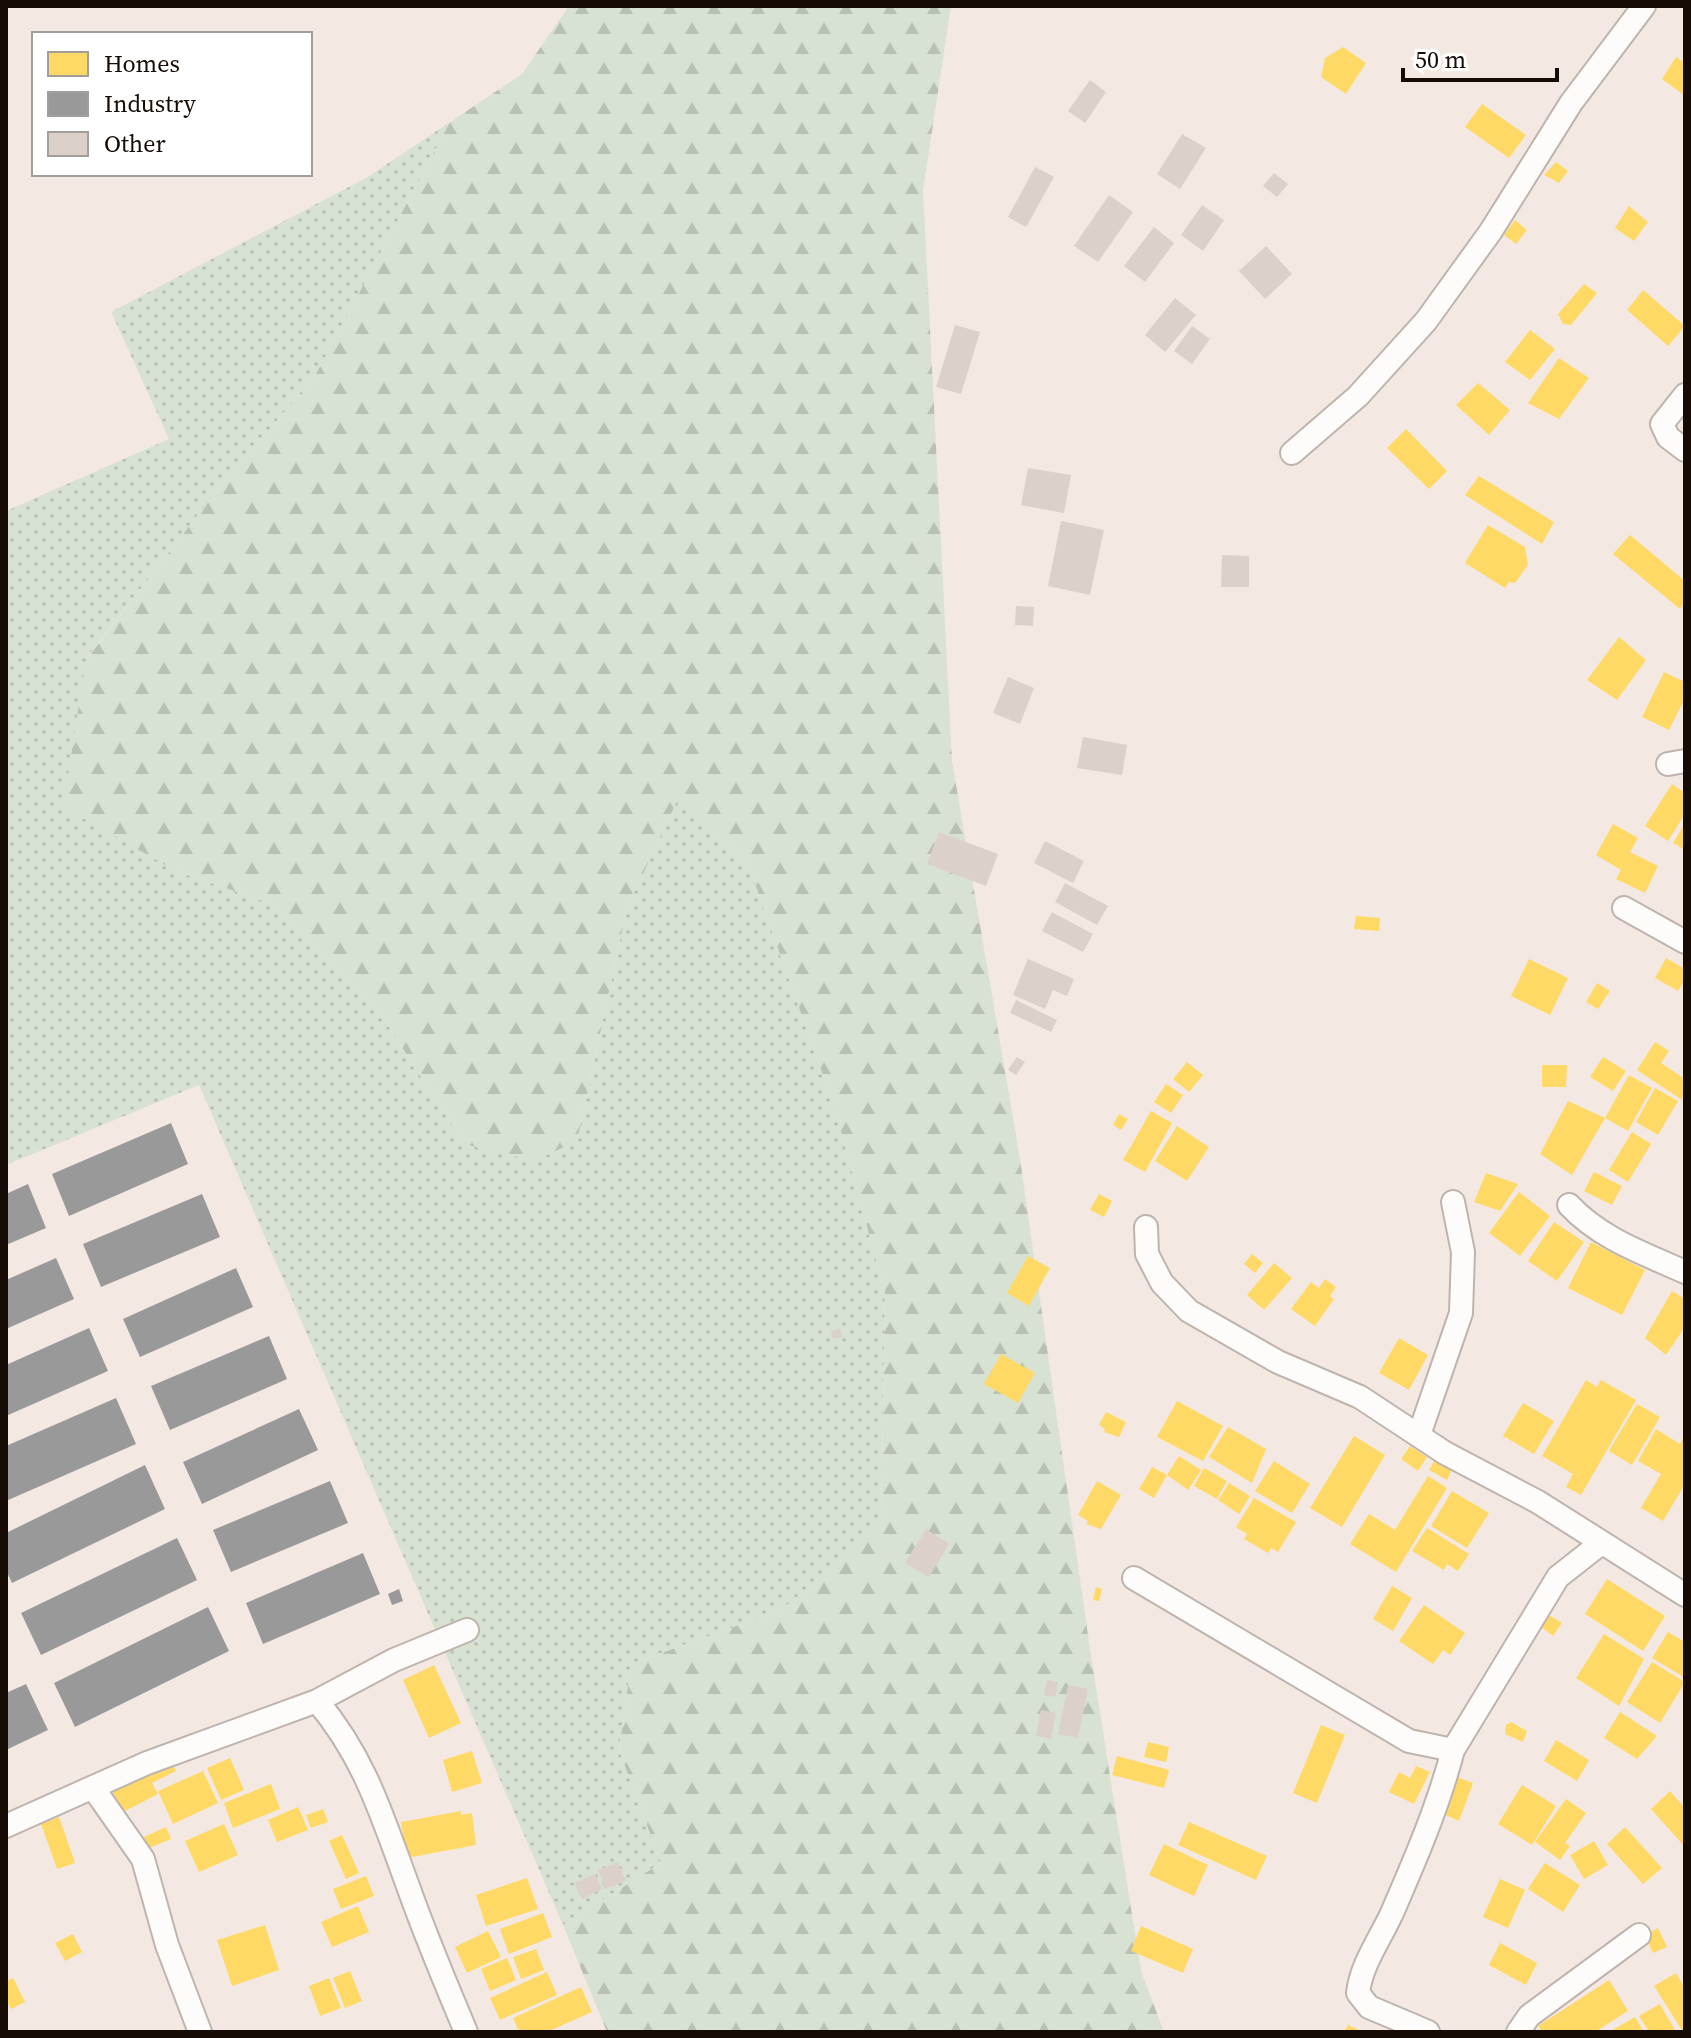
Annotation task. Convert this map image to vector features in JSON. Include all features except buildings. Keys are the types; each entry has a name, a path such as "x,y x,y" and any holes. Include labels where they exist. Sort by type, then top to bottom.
{"street":[{"path":"1292,453 1358,396 1426,321 1491,231 1571,103 1644,6"},
{"path":"1685,395 1662,424 1668,437 1685,450"},
{"path":"1624,908 1685,942"},
{"path":"1419,1435 1461,1313 1463,1252 1453,1202"},
{"path":"1569,1205 1587,1224 1609,1238 1685,1272"},
{"path":"1146,1227 1147,1254 1162,1283 1189,1311 1278,1362 1360,1397 1498,1484 1538,1502 1685,1595"},
{"path":"1428,2032 1369,2007 1358,1993 1360,1976 1375,1950 1424,1840 1453,1750 1558,1577 1600,1544"},
{"path":"1134,1578 1409,1741 1453,1750"},
{"path":"6,1826 147,1763 317,1701 394,1660 467,1630"},
{"path":"317,1701 351,1743 370,1784 466,2032"},
{"path":"94,1789 143,1859 167,1945 200,2032"},
{"path":"1518,2032 1529,2016 1639,1935"}],"green space":[{"path":"569,6 951,6 923,190 952,761 1020,1159 1091,1656 1141,1971 1164,2032 607,2032 563,1925 661,1863 619,1750 631,1664 781,1610 881,1526 885,1293 835,1109 748,864 677,801 627,908 577,1141 534,1161 464,1144 382,1016 269,903 176,871 63,807 86,660 204,507 316,374 450,122 522,74"},
{"path":"450,122 316,374 204,507 86,659 176,871 269,903 382,1016 464,1144 577,1141 627,908 677,800 748,864 835,1109 885,1293 881,1527 781,1610 631,1664 619,1750 661,1863 563,1925 199,1085 6,1165 6,511 169,439 111,312 366,178"}]}
